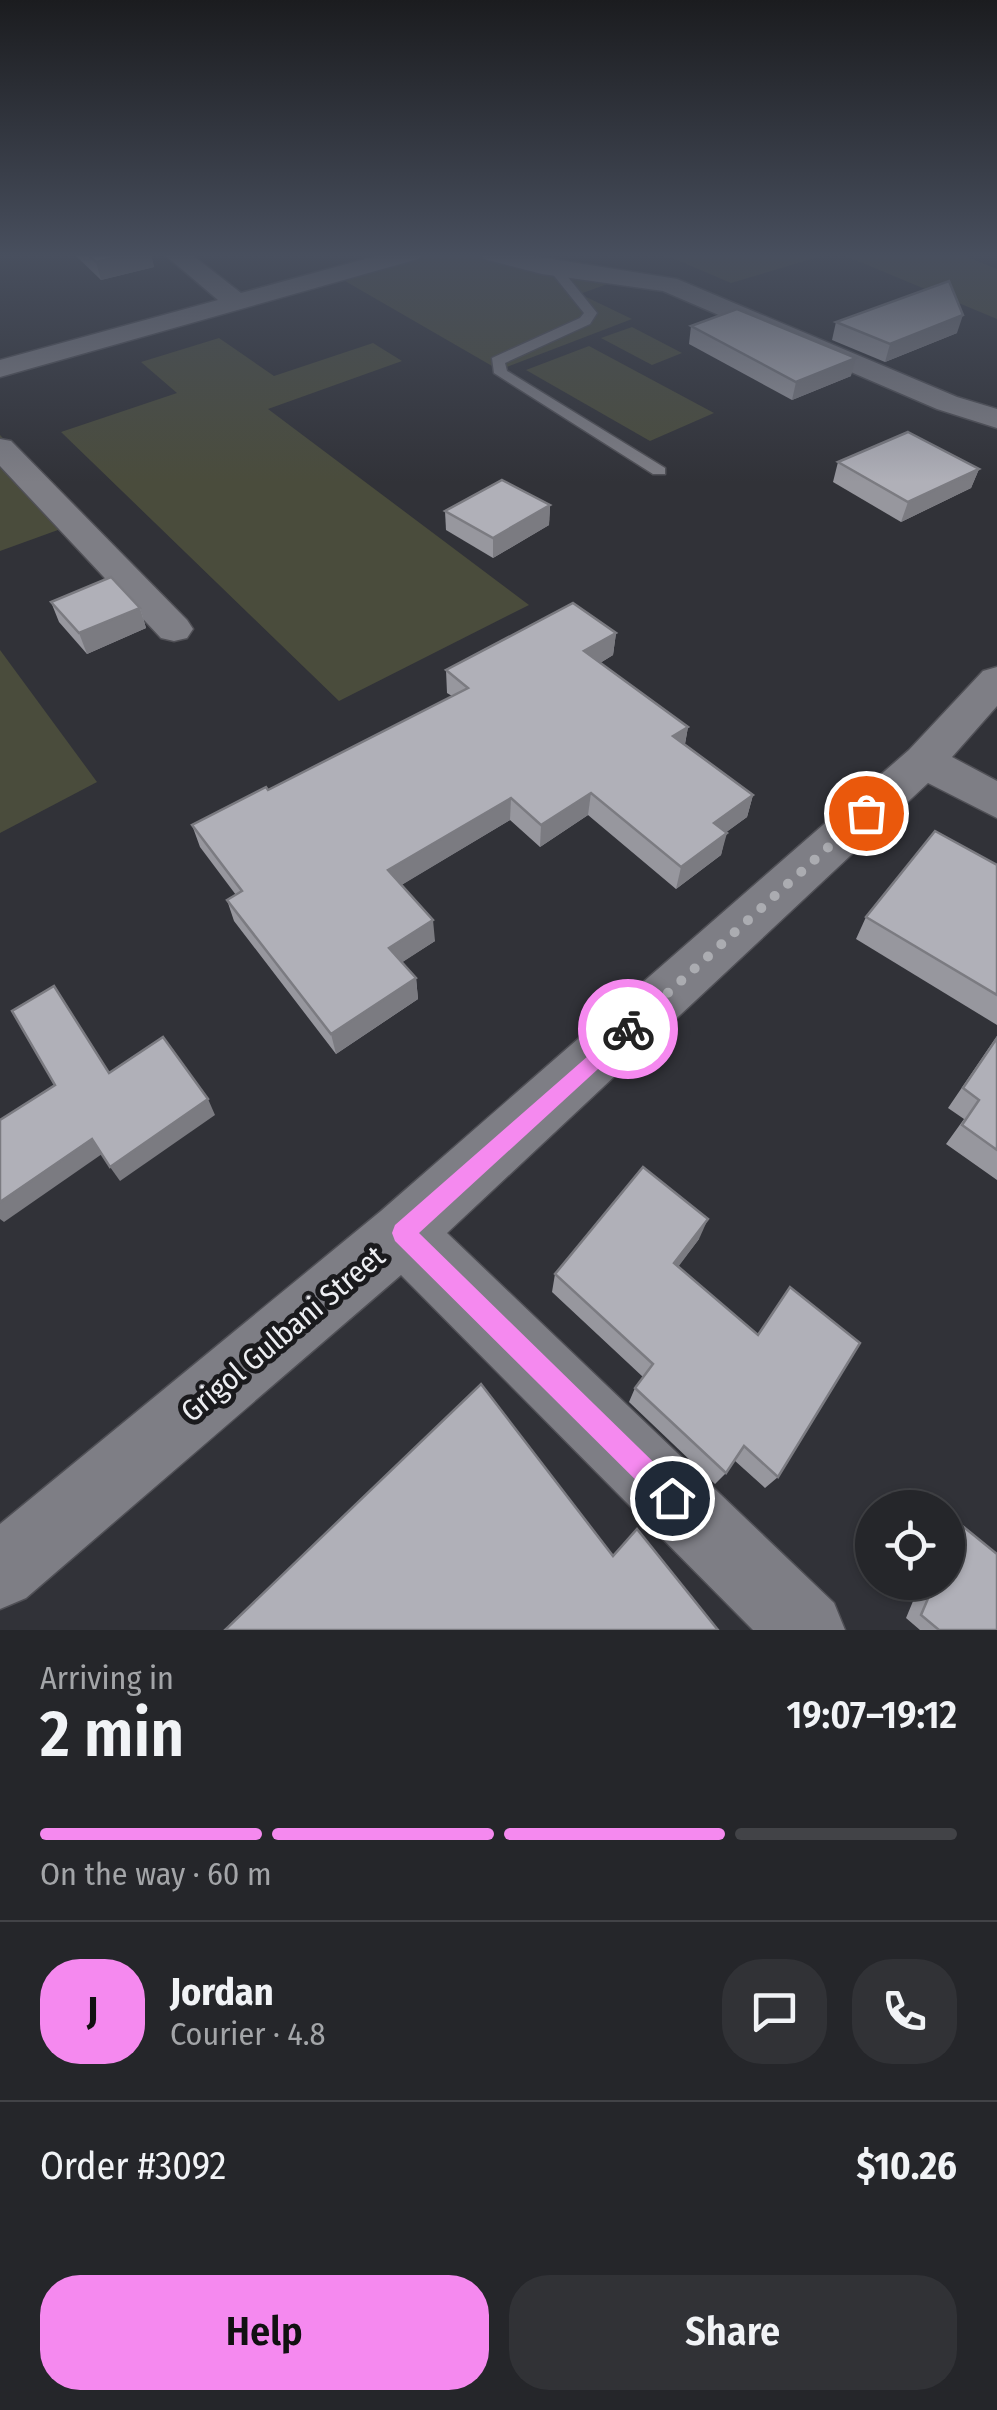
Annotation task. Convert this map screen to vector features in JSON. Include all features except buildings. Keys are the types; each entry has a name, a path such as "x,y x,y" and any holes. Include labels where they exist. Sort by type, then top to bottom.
{"street":[{"path":"0,369 135,330"},
{"path":"775,330 948,404 997,419"},
{"path":"0,448 174,630"},
{"name":"Grigol Gulbani Street","path":"0,1572 403,1233 924,761 997,680"},
{"path":"924,761 997,801"},
{"path":"403,1233 807,1630"}],"lane":[{"path":"565,330 497,361 501,373 659,471"}],"green space":[{"path":"430,330 603,330 499,370"},
{"path":"623,330 638,330 682,353 652,365 601,338"},
{"path":"219,338 274,376 373,343 402,361 268,409 529,605 339,701 61,432 177,393 141,362"},
{"path":"589,346 714,413 650,441 526,370"},
{"path":"0,435 80,522 0,551"},
{"path":"0,650 97,782 0,833"}],"way so far":[{"path":"628,1029 866,813"}],"route":[{"path":"628,1029 403,1233 672,1498"}]}
